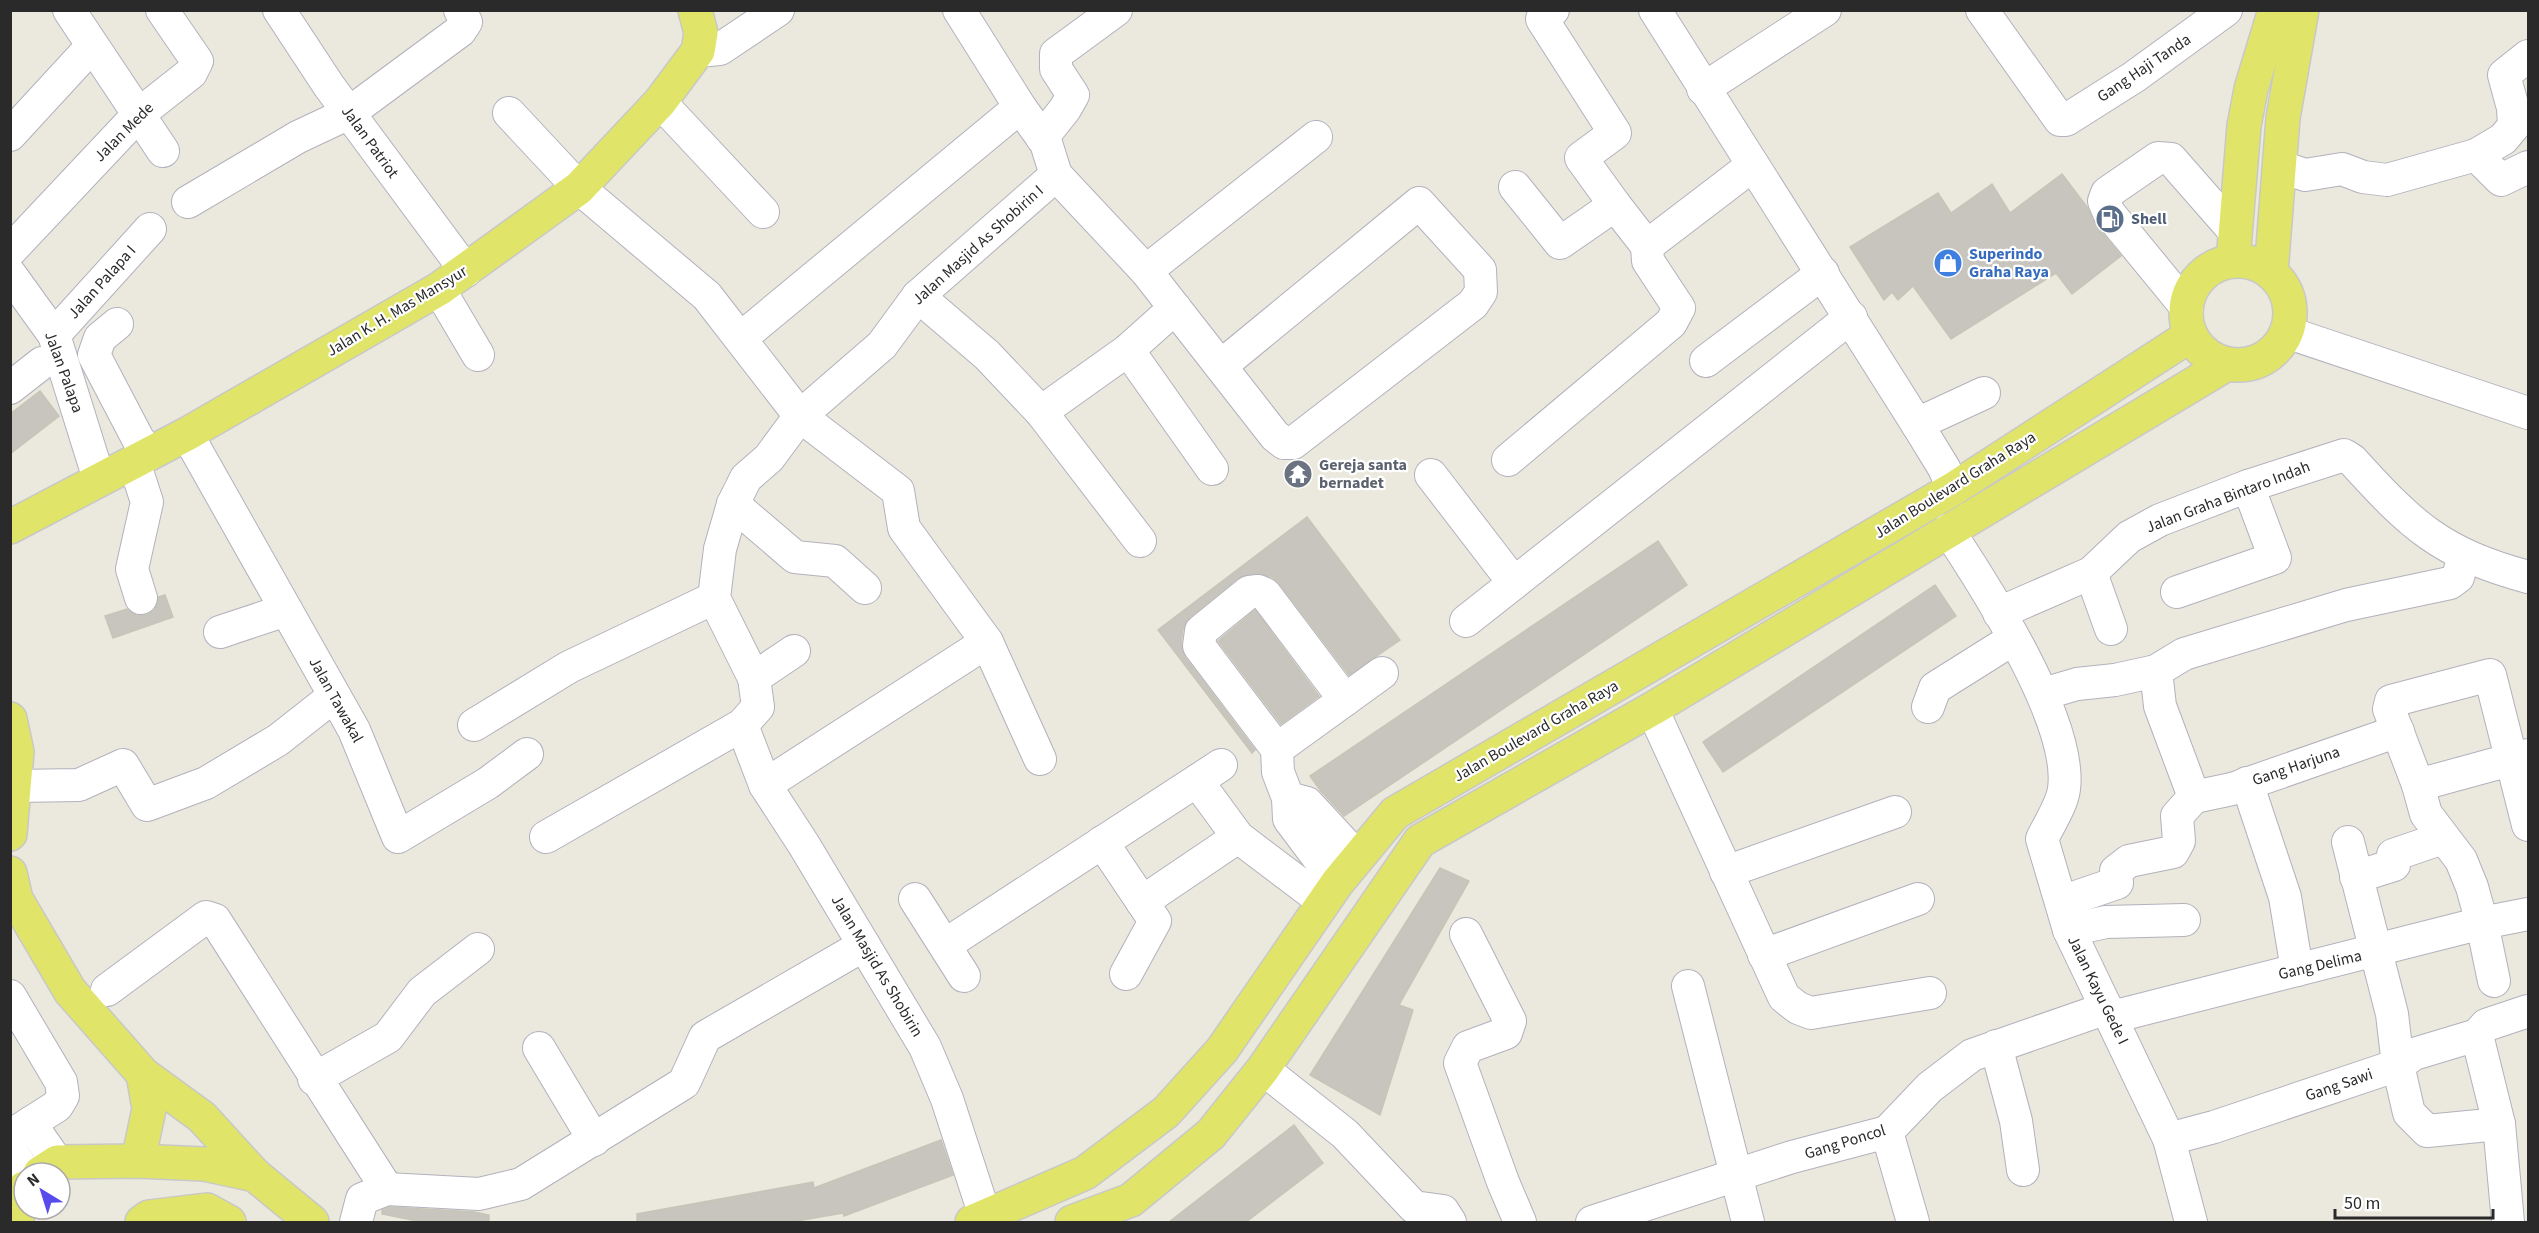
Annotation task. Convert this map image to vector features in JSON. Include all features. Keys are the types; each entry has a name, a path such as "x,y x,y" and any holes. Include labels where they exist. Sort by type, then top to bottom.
{"main road":[{"path":"694,10 701,33 698,51"},
{"path":"2271,273 2283,118 2275,10"},
{"path":"2234,247 2253,263 2271,273 2282,285 2288,300 2290,316 2286,332 2269,355 2241,365 2227,364 2205,354 2189,322 2190,294 2202,277 2219,265 2234,247 2244,126 2251,89 2278,56 2302,10"},
{"name":"Jalan K. H. Mas Mansyur","path":"10,526 186,434 453,280 579,188 660,102 698,51"},
{"name":"Jalan Boulevard Graha Raya","path":"979,1221 1085,1173 1166,1112 1222,1050 1357,857 1395,813 1953,489 2189,322"},
{"name":"Jalan Boulevard Graha Raya","path":"1072,1222 1131,1200 1210,1134 1263,1069 1420,841 1652,709 2227,364"},
{"path":"10,719 17,752 11,826"},
{"path":"1395,813 1420,841"},
{"path":"10,873 16,899 70,991 143,1074 202,1117 255,1175 312,1222"},
{"path":"138,1161 149,1109 143,1074"},
{"path":"72,1166 138,1161 204,1164 255,1175"},
{"path":"142,1222 149,1217 207,1210 229,1222"}],"street":[{"path":"69,10 163,152"},
{"name":"Jalan Mede","path":"10,251 139,114 191,74 197,61 162,10"},
{"name":"Jalan Patriot","path":"279,10 349,113 453,280 478,355"},
{"path":"188,202 298,137 349,113 460,31 466,22 460,10"},
{"path":"698,51 720,49 777,10"},
{"path":"959,10 1020,107 1046,143 1056,175 1146,271 1222,365 1275,436 1284,443 1293,444 1473,304 1481,292 1480,270 1419,203 1222,365"},
{"path":"1042,138 1073,95 1056,69 1056,54 1116,10"},
{"path":"1508,460 1671,323 1679,308 1648,261 1647,246 1581,158 1615,133 1542,19 1553,10"},
{"path":"1655,10 1851,317 1944,468 1953,489"},
{"path":"1704,89 1826,10"},
{"name":"Gang Haji Tanda","path":"1982,10 2060,120 2066,120 2134,77 2226,10"},
{"path":"10,135 92,46"},
{"path":"2279,166 2305,175 2342,169 2363,177 2387,180 2476,155 2503,139 2522,137 2504,83 2504,75 2529,56"},
{"path":"660,102 763,212"},
{"path":"741,338 1020,107"},
{"path":"509,113 579,188 707,296 800,416 898,491 904,528 987,642 1040,759"},
{"path":"1146,271 1316,137"},
{"path":"2476,155 2501,180 2529,167"},
{"path":"2189,322 2109,213 2104,201 2107,193 2158,158 2170,159 2234,247"},
{"path":"1647,246 1753,165"},
{"name":"Jalan Masjid As Shobirin I","path":"800,416 882,345 918,296 1056,175"},
{"path":"1515,187 1560,243 1615,205"},
{"name":"Jalan Palapa I","path":"10,388 48,349 150,229"},
{"path":"1706,361 1823,273"},
{"name":"Jalan Palapa","path":"10,274 48,349 99,479"},
{"path":"918,296 987,355 1041,412 1140,541"},
{"path":"1041,412 1128,350 1174,308"},
{"path":"1466,621 1851,317"},
{"path":"117,324 100,339 94,355 138,439 142,458 147,502 132,569 141,598"},
{"path":"2286,332 2529,413"},
{"path":"1128,350 1212,469"},
{"path":"1917,424 1984,393"},
{"path":"546,837 742,725 758,707 754,678 714,598 720,549 733,504 746,478 769,458 800,416"},
{"name":"Jalan Tawakal","path":"186,434 354,730 398,837 488,783 527,754"},
{"name":"Jalan Graha Bintaro Indah","path":"1928,707 1935,688 2006,626 2091,573 2129,537 2160,520 2248,486 2335,457 2348,456 2398,510 2428,535 2464,556"},
{"path":"1431,475 1514,584"},
{"path":"2177,592 2275,558 2248,486"},
{"path":"733,504 795,557 835,561 865,588"},
{"name":"Jalan Kayu Gede I","path":"1948,530 1977,573 2043,694 2062,759 2064,789 2042,839 2065,916 2094,987 2110,1012 2169,1139 2191,1222"},
{"path":"2043,694 2077,684 2115,680 2156,671 2184,654 2346,605 2450,583 2458,577 2464,556 2529,577"},
{"path":"2091,573 2111,629"},
{"path":"1331,893 1278,772 1277,749 1199,646 1201,631 1249,592 1265,594 1345,700"},
{"path":"474,725 568,667 714,598"},
{"path":"220,632 286,610"},
{"path":"765,785 987,642"},
{"path":"754,678 794,651"},
{"path":"2065,916 2118,883 2116,871 2129,861 2173,852 2179,841 2176,816 2194,796 2160,706 2156,671"},
{"path":"1277,749 1382,673"},
{"path":"2494,981 2482,923 2461,860 2426,814 2418,785 2389,709 2391,701 2490,675 2519,757 2526,807"},
{"path":"15,786 79,785 123,765 147,805 207,783 278,740 334,696"},
{"path":"1652,709 1784,997 1798,1008 1811,1013 1930,993"},
{"name":"Jalan Masjid As Shobirin","path":"742,725 765,785 804,845 926,1047 947,1099 979,1221"},
{"name":"Gang Harjuna","path":"2194,796 2247,783 2398,731"},
{"path":"2418,785 2519,757"},
{"path":"945,945 1209,773 1238,837 1331,893"},
{"path":"2247,783 2285,897 2297,970"},
{"path":"1295,807 1357,857"},
{"path":"1726,872 1895,812"},
{"path":"1142,902 1238,837"},
{"path":"2356,877 2394,865 2392,855 2443,838"},
{"path":"1102,843 1155,921 1126,974"},
{"path":"2348,843 2392,1014 2398,1065 2409,1113 2427,1131 2499,1124"},
{"path":"915,899 964,976"},
{"path":"1764,955 1918,899"},
{"path":"107,990 206,916 215,920 314,1079 387,1189"},
{"path":"2065,916 2106,922 2184,920"},
{"name":"Gang Delima","path":"2110,1012 2375,952 2482,923 2527,920"},
{"path":"1466,934 1510,1020 1506,1033 1468,1047 1460,1063 1520,1222"},
{"path":"356,1222 362,1199 387,1189 478,1194 521,1184 684,1083 705,1037 864,945"},
{"path":"314,1079 388,1037 422,992 478,949"},
{"path":"1688,986 1748,1222"},
{"path":"10,996 61,1083 63,1096 57,1106 20,1130 43,1161"},
{"name":"Gang Sawi","path":"2169,1139 2214,1127 2398,1065 2414,1054 2477,1035 2486,1025 2529,1011"},
{"name":"Gang Poncol","path":"1593,1222 1792,1158 1887,1132 1930,1087 1972,1055 2110,1012"},
{"path":"2477,1035 2499,1124 2508,1222"},
{"path":"1996,1046 2016,1121 2023,1170"},
{"path":"538,1048 594,1140"},
{"path":"1263,1069 1355,1143 1402,1197 1414,1207 1443,1211 1450,1222"},
{"path":"1887,1132 1913,1222"}],"building":[{"name":"Superindo Graha Raya","path":"2062,174 2087,207 2095,224 2121,256 2072,294 2056,273 1951,339 1913,286 1898,300 1892,292 1884,300 1850,247 1938,193 1951,213 1992,184 2010,213"},
{"path":"40,391 59,416 10,454 10,414"},
{"path":"1307,517 1400,640 1349,675 1279,583 1272,577 1257,573 1238,578 1190,617 1183,629 1181,644 1185,657 1255,750 1252,753 1158,630"},
{"path":"1658,541 1687,585 1344,816 1310,776"},
{"path":"1935,585 1956,616 1723,772 1703,742"},
{"path":"165,595 173,617 113,638 105,616 127,609 136,615 147,615 155,610 158,597"},
{"path":"1255,610 1319,696 1281,724 1218,641"},
{"path":"1440,868 1469,881 1399,1005 1413,1010 1380,1115 1310,1075"},
{"path":"1294,1125 1323,1163 1246,1222 1169,1222"},
{"path":"941,1140 953,1175 844,1216 843,1213 791,1222 637,1222 637,1214 813,1182 814,1188"},
{"path":"390,1207 474,1212 489,1215 489,1222 422,1222 382,1214 382,1210"}],"place":[{"name":"Shell","path":"2110,219"},
{"name":"Superindo Graha Raya","path":"1948,263"},
{"name":"Gereja santa bernadet","path":"1298,474"}]}
